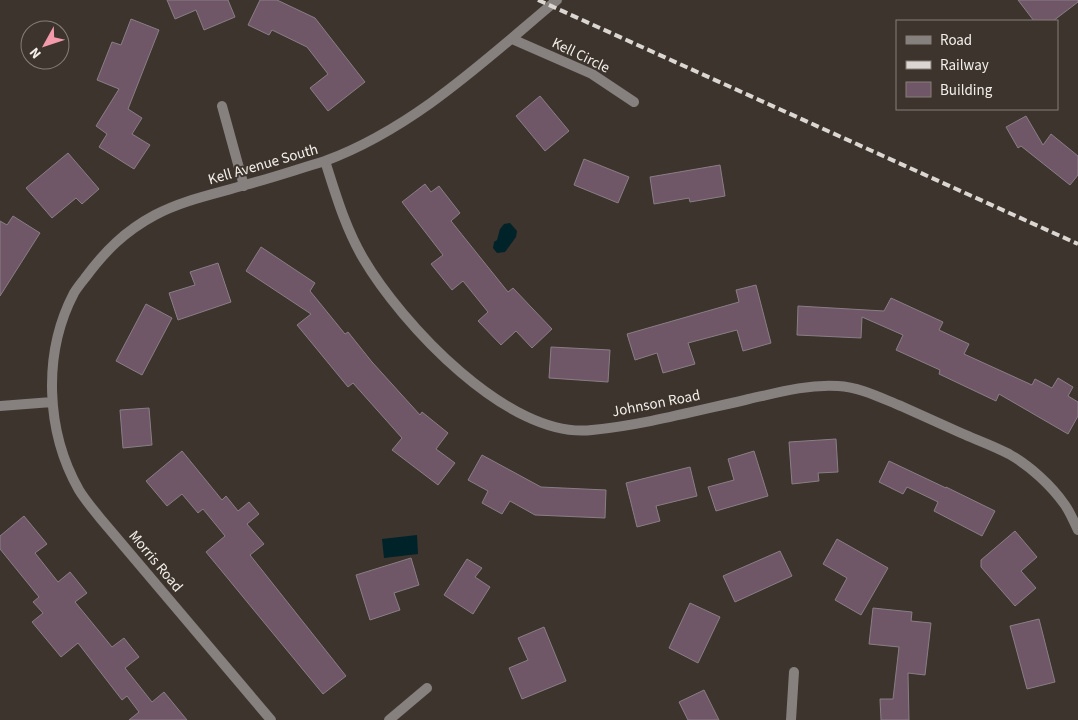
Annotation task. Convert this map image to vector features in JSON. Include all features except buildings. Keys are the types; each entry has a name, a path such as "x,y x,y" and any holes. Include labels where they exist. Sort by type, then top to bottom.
{"street":[{"name":"Kell Avenue South","path":"52,402 53,366 60,328 74,293 97,262 123,235 155,215 190,200 244,186 345,154 397,126 430,104 556,0"},
{"name":"Kell Circle","path":"512,38 592,74 634,102"},
{"path":"222,106 244,186"},
{"name":"Johnson Road","path":"325,161 345,226 371,271 404,315 436,350 472,382 511,409 534,421 560,428 588,431 686,413 810,386 841,386 870,393 1010,455 1040,477 1066,506 1078,530"},
{"path":"0,406 52,402"},
{"name":"Morris Road","path":"52,402 57,434 67,464 80,491 100,518 271,720"},
{"path":"791,720 794,672"},
{"path":"389,720 428,688"}],"water":[{"path":"510,223 517,231 516,237 505,252 497,253 493,248 494,242 497,240 500,229 504,224"},
{"path":"417,535 418,554 384,558 382,539"}],"railway":[{"path":"538,0 1078,244"}]}
